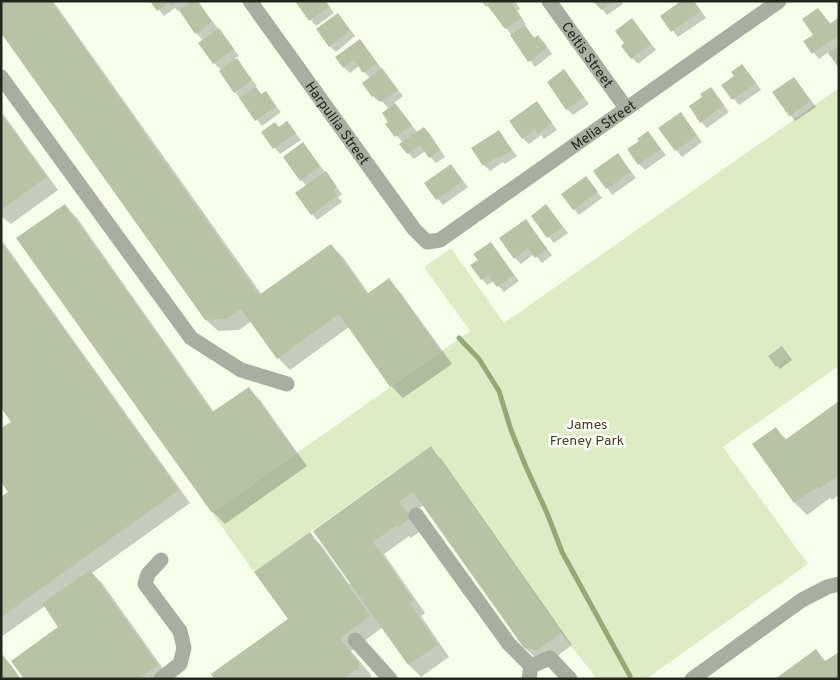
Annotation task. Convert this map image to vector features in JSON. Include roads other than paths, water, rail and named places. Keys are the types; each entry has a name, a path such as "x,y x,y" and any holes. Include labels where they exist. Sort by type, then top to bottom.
{"street":[{"name":"Harpullia Street","path":"250,1 414,229 427,242"},
{"name":"Celtis Street","path":"549,1 626,108"},
{"name":"Melia Street","path":"427,242 440,240 778,1"},
{"path":"1,77 191,338 241,370 287,384"},
{"path":"416,514 530,672 550,658 570,679"},
{"path":"161,560 148,574 145,584 180,631 184,648 180,664 161,679"},
{"path":"692,679 802,600 827,587 839,584"},
{"path":"355,640 390,679"}],"waterway":[{"path":"459,338 479,359 499,391 511,430 562,552 630,676"}],"park label":[{"name":"James Freney Park","path":"587,432"}]}
